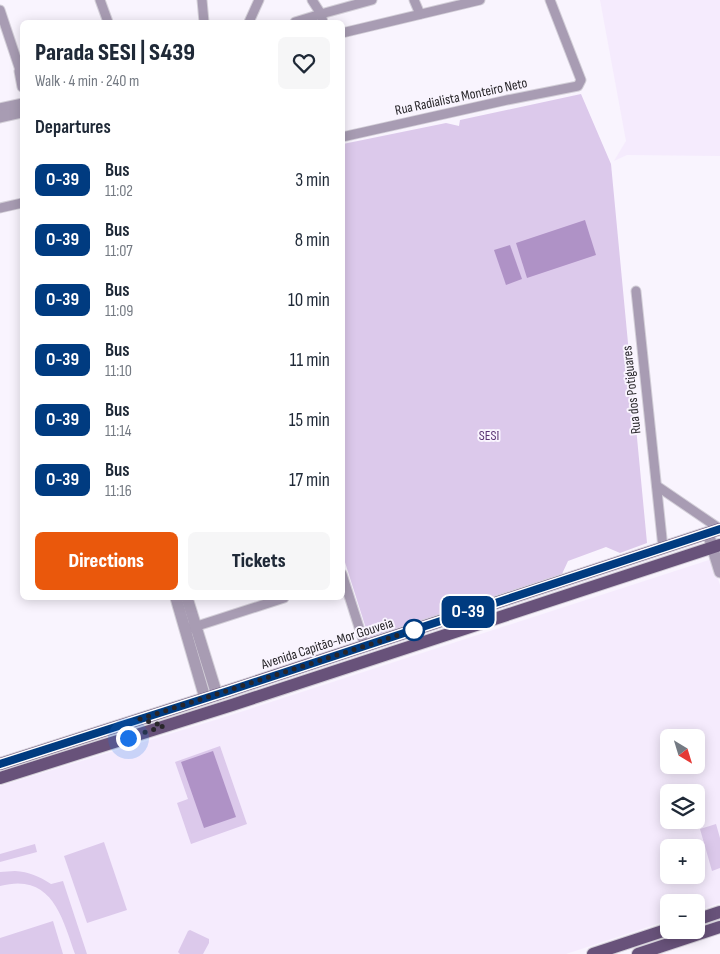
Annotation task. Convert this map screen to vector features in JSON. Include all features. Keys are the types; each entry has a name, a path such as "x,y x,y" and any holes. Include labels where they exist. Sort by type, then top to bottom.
{"main road":[{"name":"Avenida Capitão-Mor Gouveia","path":"0,764 717,531"},
{"name":"Avenida Capitão-Mor Gouveia","path":"0,778 716,546"},
{"path":"546,602 557,583"},
{"path":"140,719 164,726"},
{"path":"26,770 41,750"},
{"path":"705,917 720,912"},
{"path":"638,954 720,928"},
{"path":"592,954 660,932"}],"street":[{"path":"100,0 107,20"},
{"path":"202,0 204,20"},
{"path":"250,20 259,0"},
{"path":"312,0 322,18"},
{"path":"308,20 322,18 372,0"},
{"path":"414,0 420,14"},
{"path":"345,32 480,0"},
{"name":"Rua Radialista Monteiro Neto","path":"345,136 578,86 582,80 550,0"},
{"path":"0,10 20,70"},
{"path":"17,61 20,77"},
{"path":"0,108 20,104"},
{"path":"0,117 20,112"},
{"path":"0,208 20,203"},
{"name":"Rua dos Potiguares","path":"636,291 663,548"},
{"path":"657,486 717,531 716,546 720,572"},
{"path":"345,583 365,646"},
{"path":"177,600 191,628"},
{"path":"187,600 191,628 211,696"},
{"path":"191,628 278,600"}],"shaded area":[{"path":"600,0 720,0 720,156 627,155 614,161 626,141"},
{"path":"585,220 596,255 527,278 516,243"},
{"path":"510,245 522,279 506,285 494,250"},
{"path":"712,559 720,585 720,903 705,908 705,894 660,894 660,923 566,954 0,954 0,786 225,717"},
{"path":"213,751 236,817 204,828 181,762"}],"green space":[{"name":"SESI","path":"581,94 611,164 647,543 620,553 606,547 568,561 562,574 369,638 345,562 345,144 446,123 459,126 460,120"},
{"path":"220,746 247,824 191,844 177,803 188,799 175,762"},
{"path":"716,824 720,838 720,868 712,871 705,846 705,839 703,839 700,829"},
{"path":"104,842 127,910 87,923 64,856"},
{"path":"35,844 37,852 0,862 0,854"},
{"path":"15,871 34,875 51,884 63,881 87,954 75,954 59,913 52,901 43,892 32,886 18,883 0,886 0,872"},
{"path":"53,921 63,954 0,954 0,938"},
{"path":"190,930 209,939 203,954 180,954 178,952"}],"bus line":[{"name":"O-39","path":"0,764 720,529"}],"route":[{"path":"128,738 164,726 140,719 414,630"}]}
